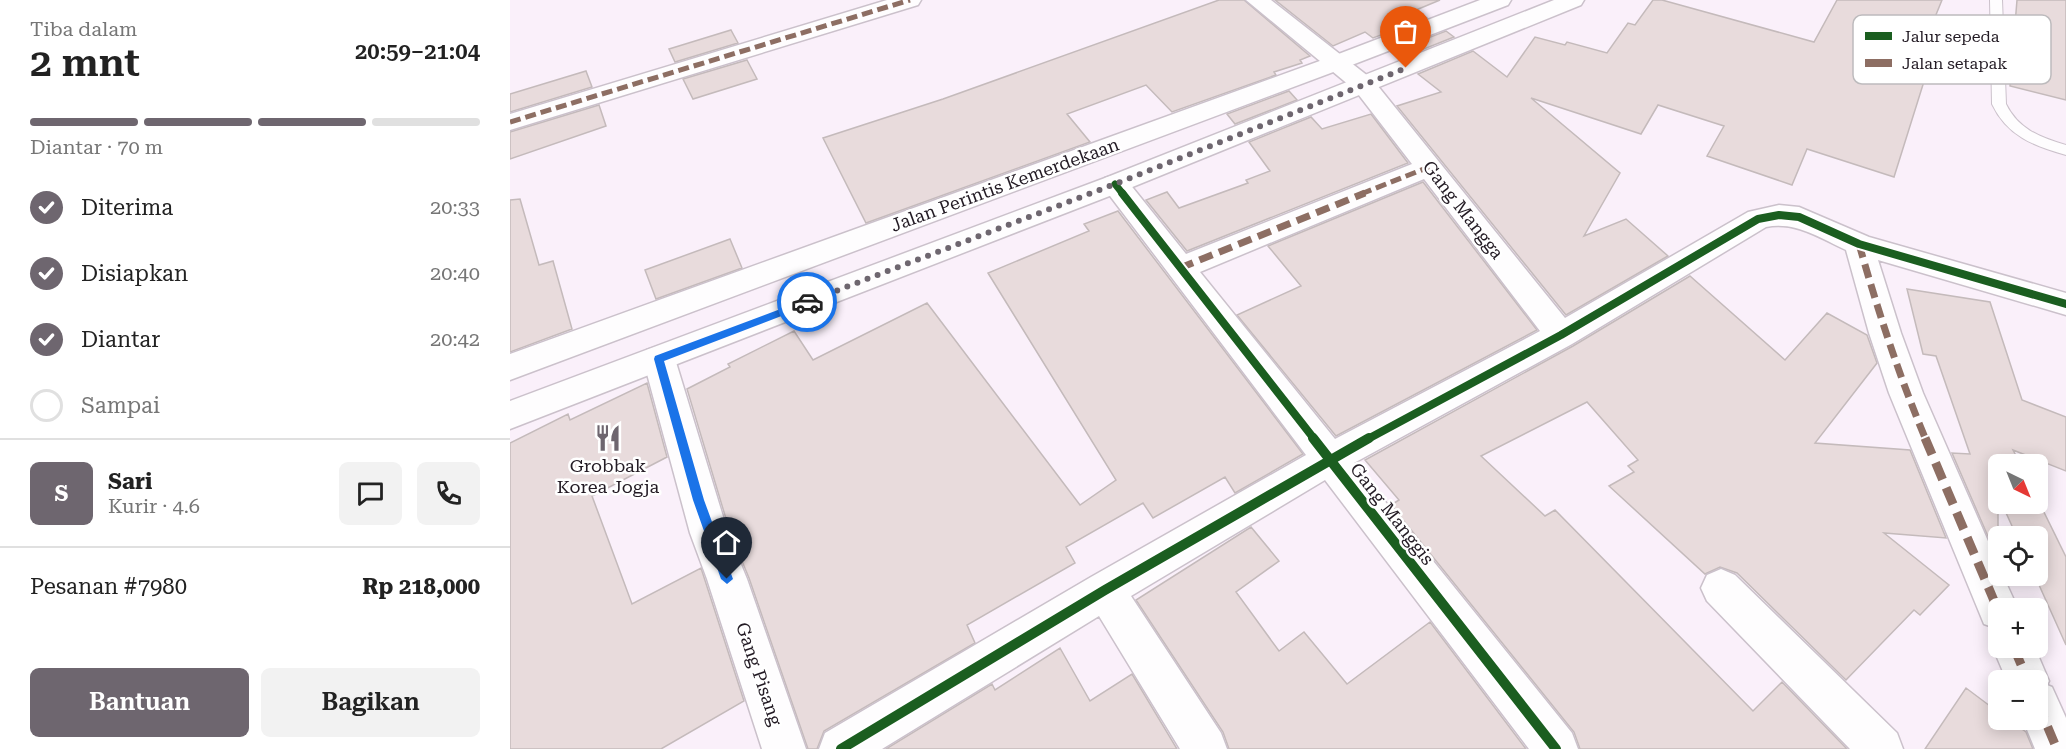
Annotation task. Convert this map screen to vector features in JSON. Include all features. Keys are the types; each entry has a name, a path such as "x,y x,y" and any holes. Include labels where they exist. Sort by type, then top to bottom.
{"street":[{"path":"510,122 910,0"},
{"name":"Gang Mangga","path":"1257,0 1364,85 1561,335"},
{"name":"Jalan Perintis Kemerdekaan","path":"510,367 1336,63 1500,0"},
{"name":"Jalan Perintis Kemerdekaan","path":"510,415 1115,184 1573,0"},
{"path":"1180,268 1429,167"},
{"name":"Gang Manggis","path":"1115,184 1328,460 1556,749"},
{"path":"841,749 1328,460 1561,335 1758,219 1768,216 1799,217 1859,244 2066,304"},
{"path":"1859,244 1885,333 1906,393 1993,598"},
{"name":"Gang Pisang","path":"659,359 709,533 727,579 784,749"},
{"path":"1721,588 1881,749"},
{"path":"1106,590 1204,749"},
{"path":"2048,728 2057,749"}],"lane":[{"path":"1996,0 1996,15"},
{"path":"1998,84 1999,104 2007,121 2024,135 2066,150"}],"building":[{"path":"1219,0 1244,0 1310,56 1300,60 1302,63 1274,72 1276,75 1172,112 1146,85 1067,114 1090,142 866,223 823,138 943,99"},
{"path":"1275,0 1440,0 1416,10 1427,18 1373,38 1365,32 1333,46"},
{"path":"1653,0 1662,0 1814,42 1837,0 1942,0 1936,15 1853,15 1853,84 1923,84 1894,177 1807,149 1792,185 1707,156 1724,126 1658,105 1641,134 1531,98 1620,173 1584,236 1626,219 1668,256 1566,315 1397,106 1441,92 1418,74 1473,51 1507,77 1535,37 1565,45 1567,42 1607,53 1628,23 1635,25"},
{"path":"2017,0 2066,0 2066,100 2010,86 2010,84 2051,84 2051,15 2016,15"},
{"path":"731,30 738,43 675,62 669,49"},
{"path":"1446,31 1454,37 1399,59 1391,52"},
{"path":"747,60 757,79 693,99 683,79"},
{"path":"586,71 592,87 510,112 510,94"},
{"path":"1289,91 1297,100 1235,124 1227,114"},
{"path":"599,105 606,126 510,159 510,132"},
{"path":"1371,114 1408,163 1187,251 1146,200 1167,192 1179,208 1248,183 1246,180 1270,171 1249,142 1311,117 1322,129"},
{"path":"1423,182 1537,330 1336,436 1237,315 1301,286 1268,246"},
{"path":"520,199 539,265 553,261 572,329 510,352 510,200"},
{"path":"1118,211 1303,454 1235,493 1225,477 1153,518 1143,503 1066,547 1075,563 967,625 975,643 824,731 817,749 808,749 749,578 730,532 687,389 730,367 728,364 794,331 813,360 927,303 1080,505 1116,480 988,273 1089,231 1084,224"},
{"path":"730,239 742,268 656,299 645,270"},
{"path":"1690,276 1785,360 1827,313 1867,335 1877,363 1815,443 1910,450 1946,538 1884,533 1949,585 1920,615 1914,610 1846,680 1737,573 1720,567 1705,574 1609,486 1634,472 1628,466 1638,460 1587,402 1481,456 1545,516 1555,510 1753,711 1782,682 1847,749 1580,749 1574,732 1391,505 1399,500 1365,460 1573,346"},
{"path":"1907,289 1990,302 2022,400 2066,417 2066,471 2048,464 2048,454 2023,454 2013,450 2015,454 1988,454 1988,514 1998,514 1998,526 1988,526 1988,536 1952,453 1970,454 1936,356 1923,354"},
{"path":"647,383 667,457 592,496 632,604 701,568 744,701 661,749 510,749 510,443 568,414 570,420"},
{"path":"2007,514 2045,514 2066,557 2066,645 2048,605 2048,598 2045,598 2039,586 2048,586 2048,526 2012,526"},
{"path":"1251,527 1279,561 1236,592 1279,651 1304,632 1347,684 1430,622 1526,749 1229,749 1223,732 1136,600"},
{"path":"1060,648 1090,701 1132,674 1177,749 886,749 992,684 995,690"},
{"path":"1966,688 1988,704 1988,730 2023,730 2033,749 1925,749"}],"marked path":[{"path":"510,122 910,0"},
{"path":"1180,268 1429,167"},
{"path":"1859,244 1885,333 1906,393 1993,598"},
{"path":"2018,658 2023,670"},
{"path":"2048,728 2057,749"}],"cycle path":[{"path":"1115,184 1556,749"},
{"path":"841,749 1105,590 1328,460 1561,335 1758,219 1779,215 1799,217 1859,244 2066,304"}],"way so far":[{"path":"807,302 1115,184 1406,68"}],"place":[{"name":"Grobbak Korea Jogja","path":"608,438"}],"route":[{"path":"727,579 709,533 659,359 807,302"}]}
